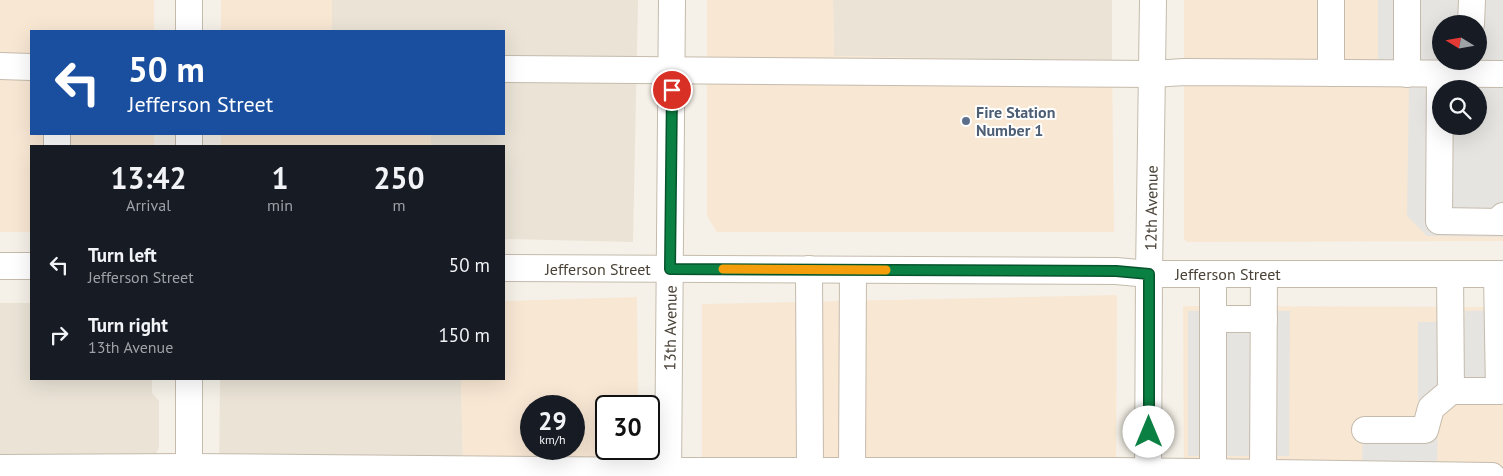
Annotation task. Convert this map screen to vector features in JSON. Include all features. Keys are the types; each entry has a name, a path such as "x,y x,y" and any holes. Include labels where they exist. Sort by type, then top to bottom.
{"street":[{"path":"189,0 189,30"},
{"name":"13th Avenue","path":"668,473 672,0"},
{"name":"12th Avenue","path":"1148,474 1149,274 1154,0"},
{"path":"1331,0 1331,73"},
{"path":"1407,0 1407,74"},
{"path":"1472,0 1472,15"},
{"path":"0,66 30,67"},
{"path":"505,69 1153,74 1184,72 1440,74 1461,70"},
{"path":"1482,70 1503,74"},
{"path":"1440,74 1438,221 1503,222 1503,216"},
{"path":"0,266 30,266"},
{"name":"Jefferson Street","path":"505,268 1116,271 1149,274 1500,274"},
{"path":"809,270 810,471"},
{"path":"852,471 853,270"},
{"path":"1213,274 1213,474"},
{"path":"1263,473 1264,274"},
{"path":"1450,274 1451,391"},
{"path":"1365,430 1425,430 1431,408 1451,391 1499,391 1500,274"},
{"path":"1213,319 1264,319"},
{"path":"189,380 189,472"},
{"path":"0,468 189,472 668,473 852,471 1492,476"}],"shaded area":[{"path":"0,0 154,0 154,30 30,30 30,135 154,135 154,145 30,145 30,232 0,232"},
{"path":"221,0 332,0 332,30 221,30"},
{"path":"332,0 638,0 633,242 505,239 505,145 431,145 431,135 505,135 505,30 332,30"},
{"path":"707,0 833,0 834,56 1112,62 1114,232 717,232 707,216"},
{"path":"833,0 1112,0 1112,62 834,56"},
{"path":"1184,0 1503,0 1503,241 1187,242 1185,240"},
{"path":"1378,0 1503,0 1503,69 1488,69 1488,15 1432,15 1432,69 1378,69"},
{"path":"1409,83 1432,83 1432,135 1487,135 1487,83 1503,83 1503,237 1427,236 1407,216"},
{"path":"221,135 431,135 431,145 221,145"},
{"path":"1117,295 1116,476 702,476 702,304"},
{"path":"637,297 638,395 595,395 595,460 638,460 639,476 463,466 461,380 505,380 505,301"},
{"path":"0,303 30,303 30,380 152,380 152,393 159,401 159,447 153,460 0,468"},
{"path":"1183,306 1503,307 1503,476 1184,476"},
{"path":"1503,310 1503,401 1418,402 1418,322 1464,322 1465,311"},
{"path":"1188,311 1290,311 1289,456 1188,456"},
{"path":"220,380 461,380 463,466 219,476"},
{"path":"1363,424 1438,424 1437,464 1362,463"}],"slow traffic":[{"path":"723,269 886,270"}],"place":[{"name":"Fire Station Number 1","path":"966,121"}],"route":[{"path":"672,90 670,269 1116,271 1149,274 1149,432"}]}
